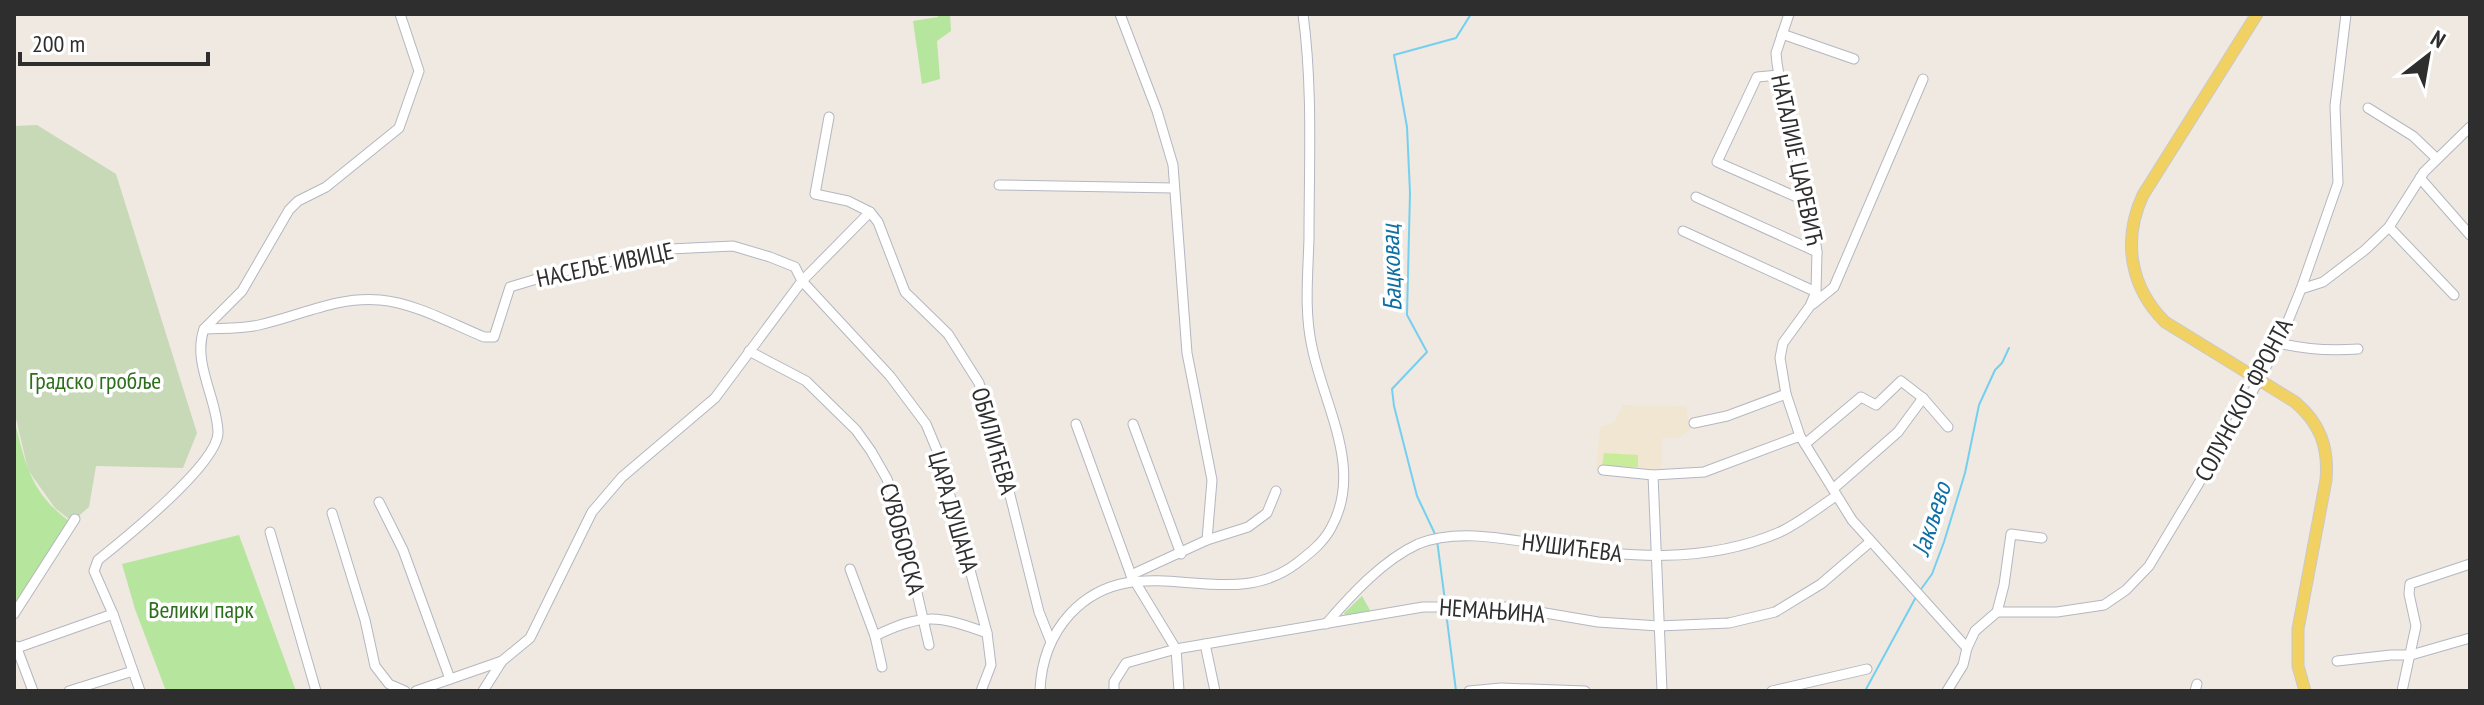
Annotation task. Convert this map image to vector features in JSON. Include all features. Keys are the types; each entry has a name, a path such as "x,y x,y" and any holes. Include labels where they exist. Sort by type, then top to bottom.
{"main road":[{"path":"2257,14 2148,186 2135,216 2131,246 2136,278 2144,297 2158,315 2173,329 2295,402 2311,417 2322,436 2327,457 2326,480 2297,637 2298,666 2305,691"}],"street":[{"path":"140,691 94,571 98,560 157,512 213,449 219,434 203,365 201,337 204,329 242,291 289,210 298,201 326,187 399,128 419,71 400,14"},
{"path":"1120,14 1168,143 1187,353 1212,480 1207,540"},
{"path":"1132,577 1229,586 1272,579 1289,570 1322,542 1339,509 1343,495 1344,461 1309,332 1310,80 1303,14"},
{"name":"НАТАЛИЈЕ ЦАРЕВИЋ","path":"1789,14 1776,53 1817,252 1816,292 1810,306 1783,343 1780,358 1786,394 1803,440 1835,493 1870,542 1967,648"},
{"name":"СОЛУНСКОГ ФРОНТА","path":"1997,612 2057,612 2104,605 2126,590 2149,566 2259,381 2279,343 2301,289 2338,183 2335,106 2346,14"},
{"path":"1782,34 1854,59"},
{"path":"1779,75 1757,77 1717,162 1808,202"},
{"path":"1810,306 1834,287 1923,79"},
{"path":"2368,108 2413,136 2436,158"},
{"path":"483,691 502,661 530,638 592,512 622,477 715,398 802,281 870,212 848,201 815,194 829,117"},
{"path":"2301,289 2323,282 2389,227 2436,158 2470,127"},
{"path":"2420,178 2470,235"},
{"path":"999,185 1174,188"},
{"path":"1696,197 1817,252"},
{"name":"ОБИЛИЋЕВА","path":"870,212 878,222 905,292 948,334 979,383 1039,612 1051,642"},
{"path":"2389,227 2454,295"},
{"path":"1683,231 1816,292"},
{"name":"НАСЕЉЕ ИВИЦЕ","path":"204,329 258,326 315,307 354,300 380,300 403,305 484,337 494,337 510,287 560,272 670,249 733,246 795,267 802,281"},
{"name":"ЦАРА ДУШАНА","path":"802,281 890,376 926,424 946,477 987,633 991,665 981,691"},
{"path":"2279,343 2327,351 2358,349"},
{"name":"СУВОБОРСКА","path":"749,351 806,381 856,430 871,451 887,479 898,510 929,645"},
{"path":"1603,470 1653,475 1704,472 1803,440 1861,397 1876,405 1901,381 1923,398 1948,427"},
{"path":"1694,423 1727,416 1786,394"},
{"name":"НУШИЋЕВА","path":"1326,624 1347,601 1395,560 1418,544 1437,539 1499,540 1598,553 1658,557 1722,552 1781,531 1835,493 1898,432 1923,398"},
{"path":"1076,424 1132,577 1176,649 1179,691"},
{"path":"1133,424 1181,554"},
{"path":"1653,475 1662,691"},
{"path":"1040,691 1044,662 1051,642 1062,622 1078,605 1098,591 1207,540 1248,527 1267,513 1276,491"},
{"path":"379,502 403,550 450,679"},
{"path":"332,513 365,620 375,666 389,684 405,691"},
{"path":"14,614 75,519"},
{"path":"270,532 316,691"},
{"path":"1947,691 1963,665 1975,631 1997,612 2011,534 2042,538"},
{"name":"НЕМАЊИНА","path":"1114,691 1114,682 1126,663 1176,649 1423,607 1510,607 1598,622 1659,626 1729,623 1775,612 1821,584 1870,542"},
{"path":"2402,691 2416,626 2409,594 2413,581 2470,564"},
{"path":"850,569 875,636 882,667"},
{"path":"33,691 15,647 113,614"},
{"path":"875,636 902,623 923,618 957,622 987,633"},
{"path":"2337,661 2411,655 2470,638"},
{"path":"1205,644 1215,691"},
{"path":"416,691 502,661"},
{"path":"1772,691 1867,669"},
{"path":"69,691 133,671"},
{"path":"1469,691 1501,688 1585,691"}],"shaded area":[{"path":"1623,405 1686,406 1690,429 1680,437 1662,438 1661,469 1596,468 1600,427 1615,422"}],"green space":[{"path":"938,14 950,14 951,31 937,41 940,79 922,84 913,21 938,17"},
{"name":"Градско гробље","path":"37,125 116,174 197,433 183,468 96,466 89,507 75,519 69,519 55,508 28,470 14,410 14,126"},
{"path":"14,418 26,463 37,488 69,521 14,607"},
{"path":"1604,453 1638,455 1638,467 1602,466"},
{"name":"Велики парк","path":"239,535 296,691 166,691 135,609 122,564"},
{"path":"1362,596 1371,612 1346,617 1344,613"}],"waterway":[{"name":"Бацковац","path":"1435,534 1417,496 1392,389 1427,352 1407,315 1410,193 1407,127 1394,55 1456,38 1471,14"},
{"name":"Јакљево","path":"1919,592 1932,574 1944,542 1965,473 1979,405 2009,348"},
{"name":"Бацковац","path":"1437,540 1445,601"},
{"name":"Јакљево","path":"1865,691 1916,597"},
{"name":"Бацковац","path":"1446,612 1456,691"}]}
